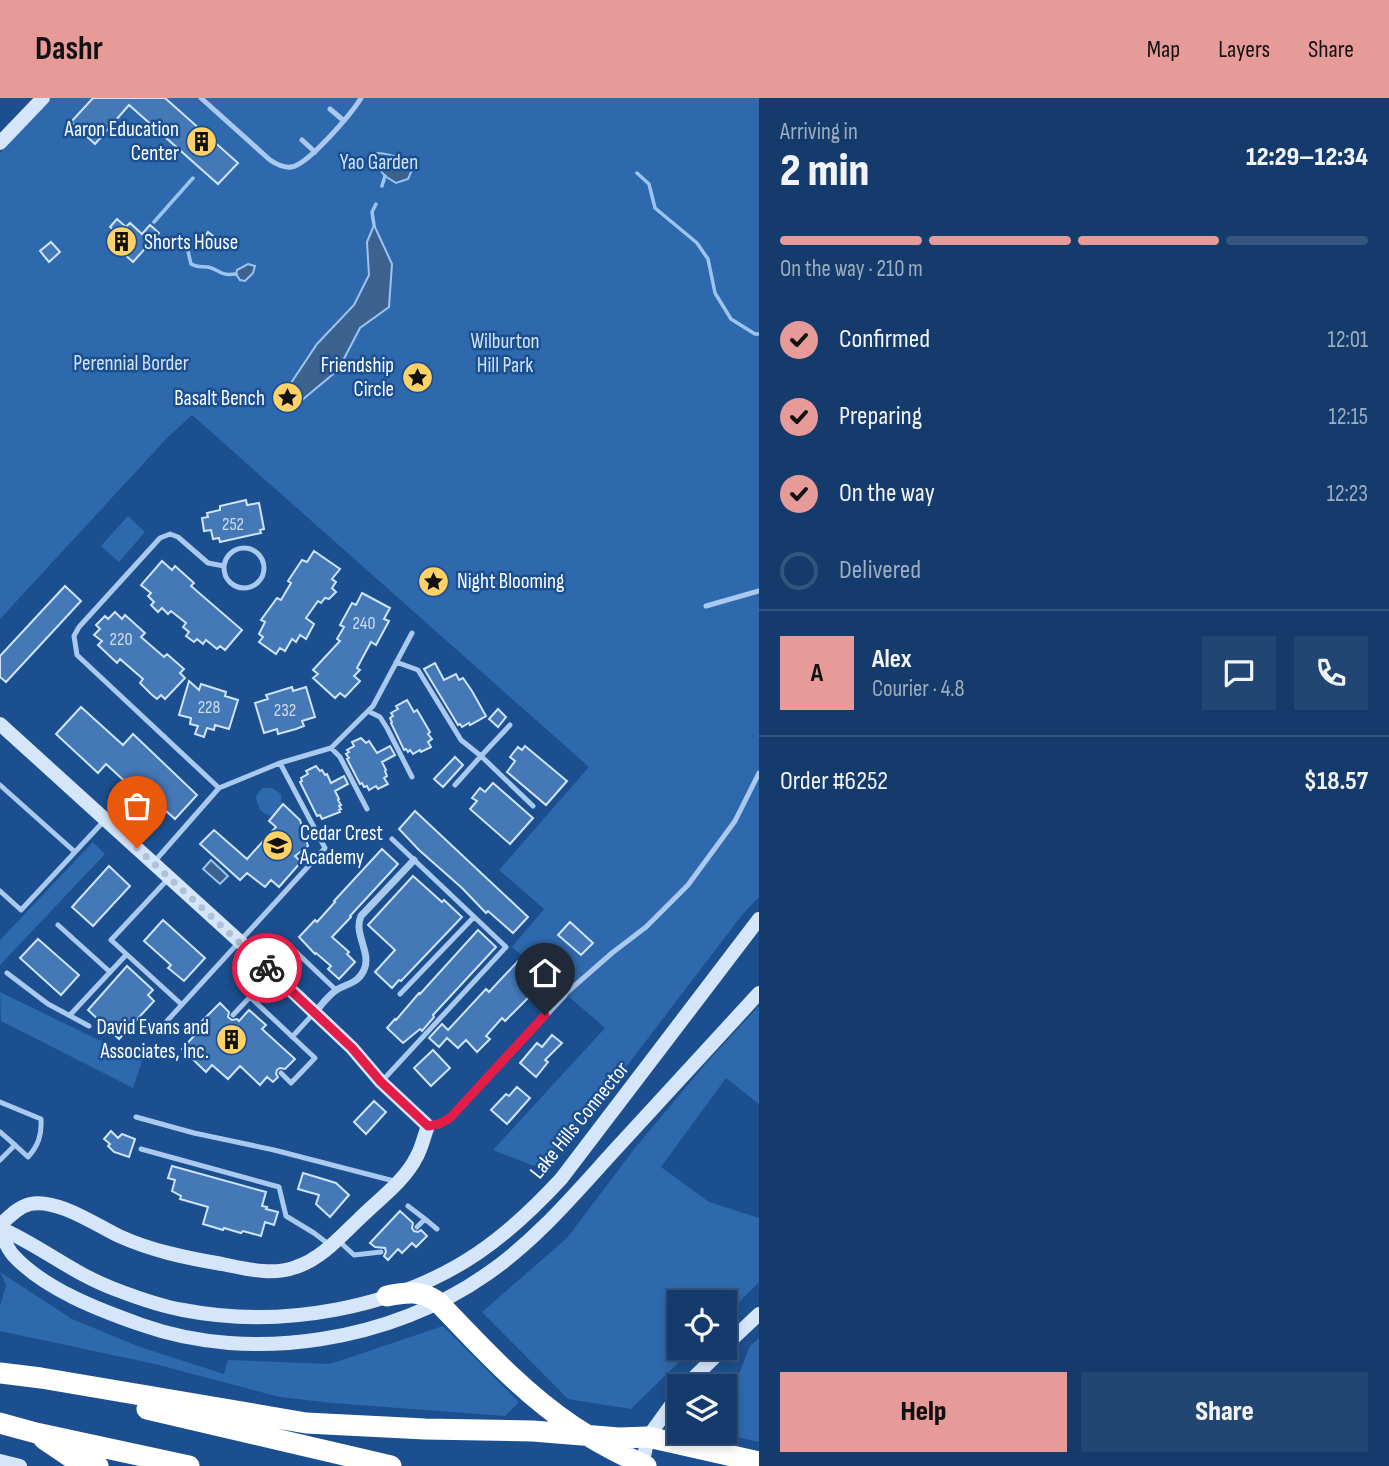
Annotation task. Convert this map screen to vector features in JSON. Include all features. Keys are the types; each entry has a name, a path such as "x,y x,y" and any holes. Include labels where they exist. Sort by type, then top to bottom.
{"highway":[{"path":"387,1296 415,1292 431,1297 501,1367 551,1410 598,1442 644,1466"},
{"path":"0,1374 41,1378 306,1423 533,1431 619,1438 648,1437 759,1462"},
{"path":"0,1374 391,1466"},
{"path":"0,1423 189,1466"},
{"path":"36,1433 72,1458 98,1466"}],"main road":[{"path":"0,144 43,98"},
{"path":"0,724 238,940 352,1048 381,1082 428,1126 416,1158 398,1182 315,1258 281,1271 262,1271 176,1256 122,1238 65,1209 48,1204 31,1204 17,1210 0,1228"},
{"name":"Lake Hills Connector","path":"0,1228 23,1238 84,1276 115,1290 183,1310 247,1316 286,1316 341,1309 418,1285 460,1264 497,1239 533,1209 561,1179 759,919"},
{"name":"Lake Hills Connector","path":"0,1228 11,1253 51,1284 107,1313 177,1335 250,1344 287,1343 321,1339 444,1308 534,1236 759,993"},
{"path":"737,1335 759,1314"},
{"path":"697,1374 711,1360"},
{"path":"644,1466 648,1437 667,1411"},
{"path":"0,1461 20,1466"}],"street":[{"path":"314,1013 336,990 350,985 364,970 366,961 358,930 361,916 414,860"},
{"path":"428,1126 450,1118 564,995"}],"lane":[{"path":"201,98 270,160 290,167 302,163 315,152 361,98"},
{"path":"330,109 343,120"},
{"path":"302,140 315,152"},
{"path":"219,788 77,655 74,636 79,627 160,538 170,534 178,537 208,563 224,566"},
{"path":"246,548 256,552 263,560 264,571 260,580 252,587 242,589 232,585 225,576 224,566 228,556 236,550 246,548"},
{"path":"706,606 759,592"},
{"path":"153,863 219,788 280,763 331,748 373,706 412,633"},
{"path":"396,662 418,670 461,740 533,806"},
{"path":"369,711 380,717 412,777"},
{"path":"454,785 510,725"},
{"path":"331,748 340,757 367,809"},
{"path":"156,1032 325,848 280,763"},
{"path":"564,995 646,927 688,885 735,821 759,774"},
{"path":"0,785 75,852"},
{"path":"0,891 21,910 105,819"},
{"path":"381,1082 506,947 391,839"},
{"path":"169,878 111,940 181,1004"},
{"path":"400,994 474,917"},
{"path":"58,925 110,972"},
{"path":"295,951 336,990"},
{"path":"70,1015 126,955"},
{"path":"7,973 48,1004 89,1026"},
{"path":"233,1016 250,997 315,1058 292,1083 281,1073"},
{"path":"292,1037 314,1013"},
{"path":"0,1102 41,1119 42,1129 37,1146 28,1157 0,1132"},
{"path":"136,1117 398,1182"},
{"path":"0,1160 15,1145"},
{"path":"141,1149 279,1187 286,1216 354,1255 381,1252"},
{"path":"408,1206 437,1229"},
{"path":"417,1227 425,1219"}],"green space":[{"name":"Wilburton Hill Park","path":"51,98 759,98 759,897 742,915 578,1130 534,1166 493,1150 605,1028 512,947 544,909 499,870 589,767 192,415 167,438 0,619 0,153"},
{"path":"128,516 145,532 119,562 101,546"},
{"path":"262,788 272,788 281,794 281,805 271,816 262,811 257,803 256,796"},
{"path":"93,842 105,854 0,965 0,940"},
{"path":"0,992 142,1061 133,1088 1,1021"},
{"path":"759,1006 759,1104 726,1078 661,1167 709,1202 759,1218 759,1282 737,1304 737,1290 667,1290 667,1360 681,1360 631,1409 568,1399 482,1312 567,1238 635,1148 707,1062"},
{"path":"0,1272 72,1319 140,1347 224,1374 228,1360 330,1364 443,1326 519,1402 505,1416 280,1397 155,1364 0,1331 0,1306 6,1285"},
{"path":"759,1338 759,1442 737,1437 737,1379 750,1346"}],"shaded area":[{"path":"377,153 405,162 412,170 408,179 396,183 385,176 377,166"},
{"path":"374,225 392,264 389,307 360,328 338,370 296,405 281,398 317,344 354,305 369,275 367,242"},
{"path":"248,264 255,266 253,273 245,281 240,280 236,274 237,270"},
{"path":"211,860 228,876 220,884 203,869"}],"building":[{"name":"Aaron Education Center","path":"93,98 165,98 238,163 218,184 129,105 95,144 71,122"},
{"name":"Shorts House","path":"117,219 126,227 130,223 142,234 150,225 159,233 133,262 110,239 116,232 110,227"},
{"path":"208,232 217,239 211,247 202,240"},
{"path":"51,242 60,252 49,262 40,251"},
{"path":"246,500 247,505 259,503 264,529 260,530 261,533 220,542 219,538 213,539 211,530 204,531 202,518 208,517 207,513 220,510 220,506"},
{"path":"314,551 340,569 332,579 336,582 332,588 336,592 321,603 318,601 306,618 314,624 306,639 300,635 296,642 292,639 285,651 280,648 276,654 259,642 263,637 259,634 265,622 261,620 277,598 281,600 291,583 288,581 302,560 307,562"},
{"path":"162,561 172,570 175,566 194,583 191,586 242,630 225,650 220,646 217,649 206,640 203,644 197,639 194,642 186,636 189,632 183,627 186,623 171,611 168,614 162,608 158,612 151,605 154,602 148,596 151,593 141,585"},
{"path":"65,586 81,601 6,682 0,677 0,656"},
{"path":"362,593 390,608 384,619 389,621 376,645 371,642 357,668 360,670 354,676 360,681 345,697 340,693 335,698 313,678 318,674 313,670 340,641 337,639 344,627 340,625 352,603 356,605"},
{"path":"115,612 122,619 125,615 145,633 141,637 164,657 167,654 184,669 180,673 185,678 165,699 161,695 157,699 140,683 143,679 120,659 117,663 98,645 102,641 94,635 100,629 96,625 105,616 108,619"},
{"path":"435,663 444,680 456,674 459,680 463,678 486,716 470,725 458,725 424,669"},
{"path":"189,681 199,690 201,684 226,692 225,696 238,700 229,729 215,725 214,730 207,728 204,737 195,734 198,726 190,724 191,718 179,715"},
{"path":"292,687 293,691 306,687 315,717 302,721 304,726 296,729 278,734 277,729 264,733 255,703 268,699 266,695"},
{"path":"407,700 414,712 417,710 432,739 428,742 431,747 413,754 410,750 404,750 390,718 393,716 391,713 398,709 396,706"},
{"path":"81,707 123,745 133,734 197,795 175,819 136,784 132,788 106,764 98,773 56,734"},
{"path":"498,709 506,717 498,727 489,719"},
{"path":"361,738 366,743 369,741 377,753 390,746 395,755 382,762 387,776 384,778 388,784 378,789 376,786 369,790 367,786 360,784 347,759 347,750 354,746 352,742"},
{"path":"525,746 567,781 546,805 507,772 515,761 510,757 518,747 522,750"},
{"path":"455,757 463,765 443,787 434,779"},
{"path":"316,766 327,774 331,783 344,776 348,784 335,791 341,805 340,812 322,819 320,815 317,816 300,782 301,778 308,774 306,771"},
{"path":"493,783 533,818 510,844 470,809 477,801 472,798 480,788 485,792"},
{"name":"Cedar Crest Academy","path":"283,804 300,820 308,846 295,856 301,862 279,887 271,880 265,887 247,873 240,880 200,844 214,830 247,859 276,827 269,821"},
{"path":"415,811 528,917 513,933 488,911 486,913 399,829"},
{"path":"382,849 398,864 332,937 349,952 347,954 355,962 339,979 328,969 331,966 299,937 315,920 317,922"},
{"path":"109,866 130,886 93,926 72,907"},
{"path":"413,876 462,917 392,988 375,972 395,950 368,925"},
{"path":"163,920 205,958 184,981 168,968 171,965 144,941"},
{"path":"570,922 593,943 581,955 558,935"},
{"path":"478,930 496,947 433,1015 422,1031 420,1029 403,1043 387,1028"},
{"path":"38,939 79,975 61,995 20,958"},
{"path":"518,961 544,982 505,1021 502,1018 486,1036 490,1039 477,1052 466,1040 458,1048 447,1038 439,1047 429,1038 442,1024 448,1030 486,989 489,992"},
{"path":"127,966 153,990 148,995 154,1001 119,1039 88,1010"},
{"name":"David Evans and Associates, Inc.","path":"220,1003 229,1012 228,1017 232,1020 239,1021 249,1010 266,1025 262,1029 295,1059 285,1069 277,1070 278,1077 273,1082 267,1077 260,1085 240,1066 228,1079 212,1065 206,1072 182,1049 205,1024 202,1021"},
{"path":"552,1035 562,1043 545,1060 548,1062 536,1077 520,1063 537,1043 542,1047"},
{"path":"433,1050 450,1068 431,1086 414,1068"},
{"path":"517,1087 530,1098 507,1124 491,1110"},
{"path":"374,1101 386,1112 366,1134 354,1122"},
{"path":"111,1131 118,1138 122,1134 135,1139 129,1157 114,1152 108,1146 110,1144 104,1139"},
{"path":"172,1166 266,1192 262,1206 278,1212 274,1225 265,1222 261,1236 203,1224 208,1207 180,1199 181,1196 172,1191 175,1180 168,1178"},
{"path":"303,1173 336,1183 349,1195 330,1217 316,1204 319,1195 298,1189"},
{"path":"400,1211 413,1223 414,1231 421,1230 427,1236 416,1247 412,1243 402,1253 398,1249 388,1260 384,1256 385,1248 375,1247 370,1243"}],"waterway":[{"path":"637,173 649,184 655,208 697,243 708,259 715,293 731,319 759,334"},
{"path":"382,186 385,176"},
{"path":"154,222 193,178"},
{"path":"374,225 372,212 376,204"},
{"path":"188,251 193,265 236,274"}],"way so far":[{"path":"137,848 267,968"}],"place":[{"name":"Aaron Education Center","path":"202,141"},
{"name":"Shorts House","path":"121,242"},
{"name":"Friendship Circle","path":"417,377"},
{"name":"Basalt Bench","path":"288,398"},
{"name":"Night Blooming","path":"434,581"},
{"name":"Cedar Crest Academy","path":"277,845"},
{"name":"David Evans and Associates, Inc.","path":"232,1039"}],"route":[{"path":"267,968 352,1048 381,1082 428,1126 450,1118 545,1015"}],"park label":[{"name":"Yao Garden","path":"379,162"},
{"name":"Perennial Border","path":"131,363"}]}
